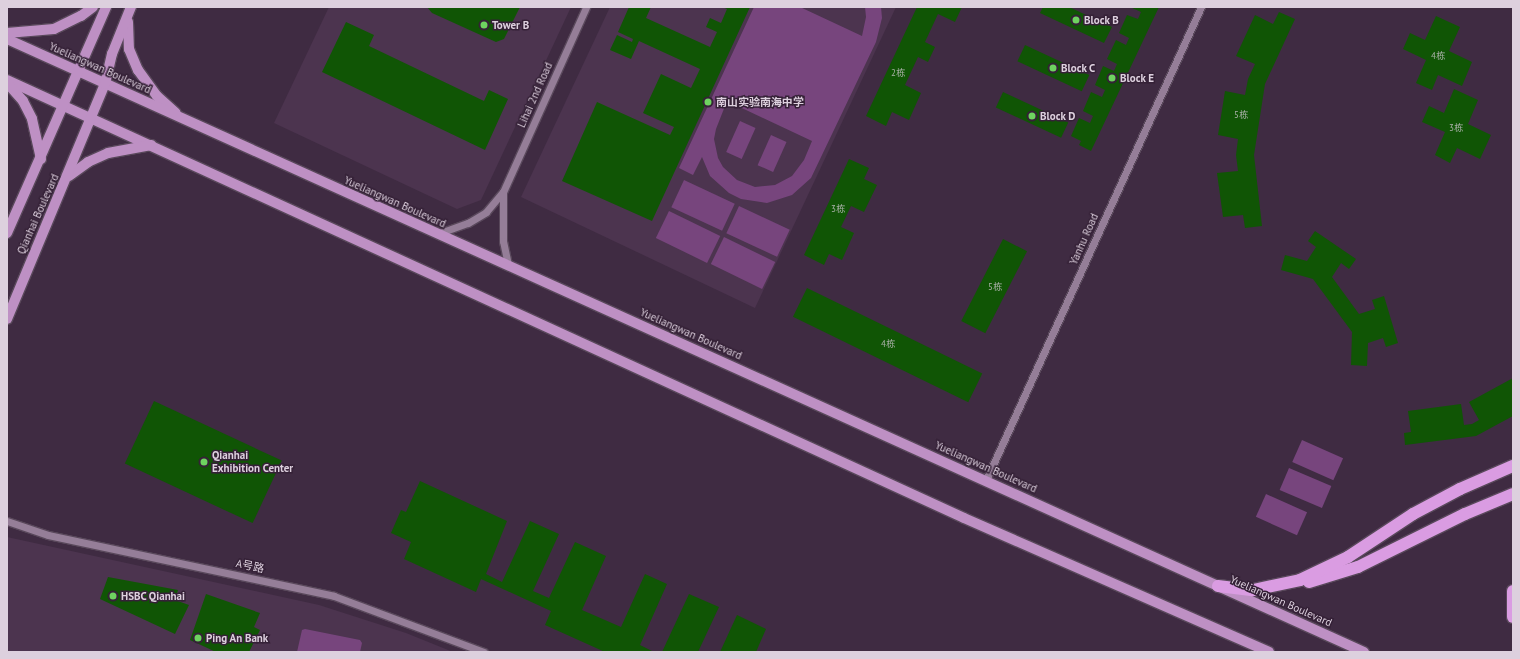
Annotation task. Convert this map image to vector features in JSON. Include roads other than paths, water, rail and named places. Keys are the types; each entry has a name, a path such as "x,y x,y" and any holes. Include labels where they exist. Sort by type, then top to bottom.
{"highway":[{"path":"1285,585 1342,560 1414,514 1460,489 1513,466"},
{"path":"1218,586 1253,590 1321,580 1358,567 1466,514 1513,494"},
{"path":"1513,591 1513,617"}],"main road":[{"path":"7,33 54,29 68,23 93,7"},
{"name":"Qianhai Boulevard","path":"7,233 65,106 106,7"},
{"path":"129,10 129,49 138,70 157,96 183,120"},
{"name":"Qianhai Boulevard","path":"7,319 105,84 112,54 129,10"},
{"name":"Yueliangwan Boulevard","path":"7,39 183,120 986,480 1364,652"},
{"path":"7,81 153,145 964,518 1269,652"},
{"path":"7,81 20,97 32,119 41,159"},
{"path":"66,179 84,164 103,154 120,149 153,145"}],"street":[{"name":"Lihai 2nd Road","path":"437,234 474,220 486,212 503,192 586,7"},
{"name":"Yanhu Road","path":"986,480 1201,7"},
{"name":"Lihai 2nd Road","path":"503,192 503,241 508,265"},
{"name":"A号路","path":"7,521 48,535 334,596 484,652"}],"place":[{"name":"Block B","path":"1076,20"},
{"name":"Tower B","path":"484,25"},
{"name":"Block C","path":"1053,68"},
{"name":"Block E","path":"1112,78"},
{"name":"南山实验南海中学","path":"708,102"},
{"name":"Block D","path":"1032,116"},
{"name":"Qianhai Exhibition Center","path":"204,462"},
{"name":"HSBC Qianhai","path":"113,596"},
{"name":"Ping An Bank","path":"198,638"}]}
